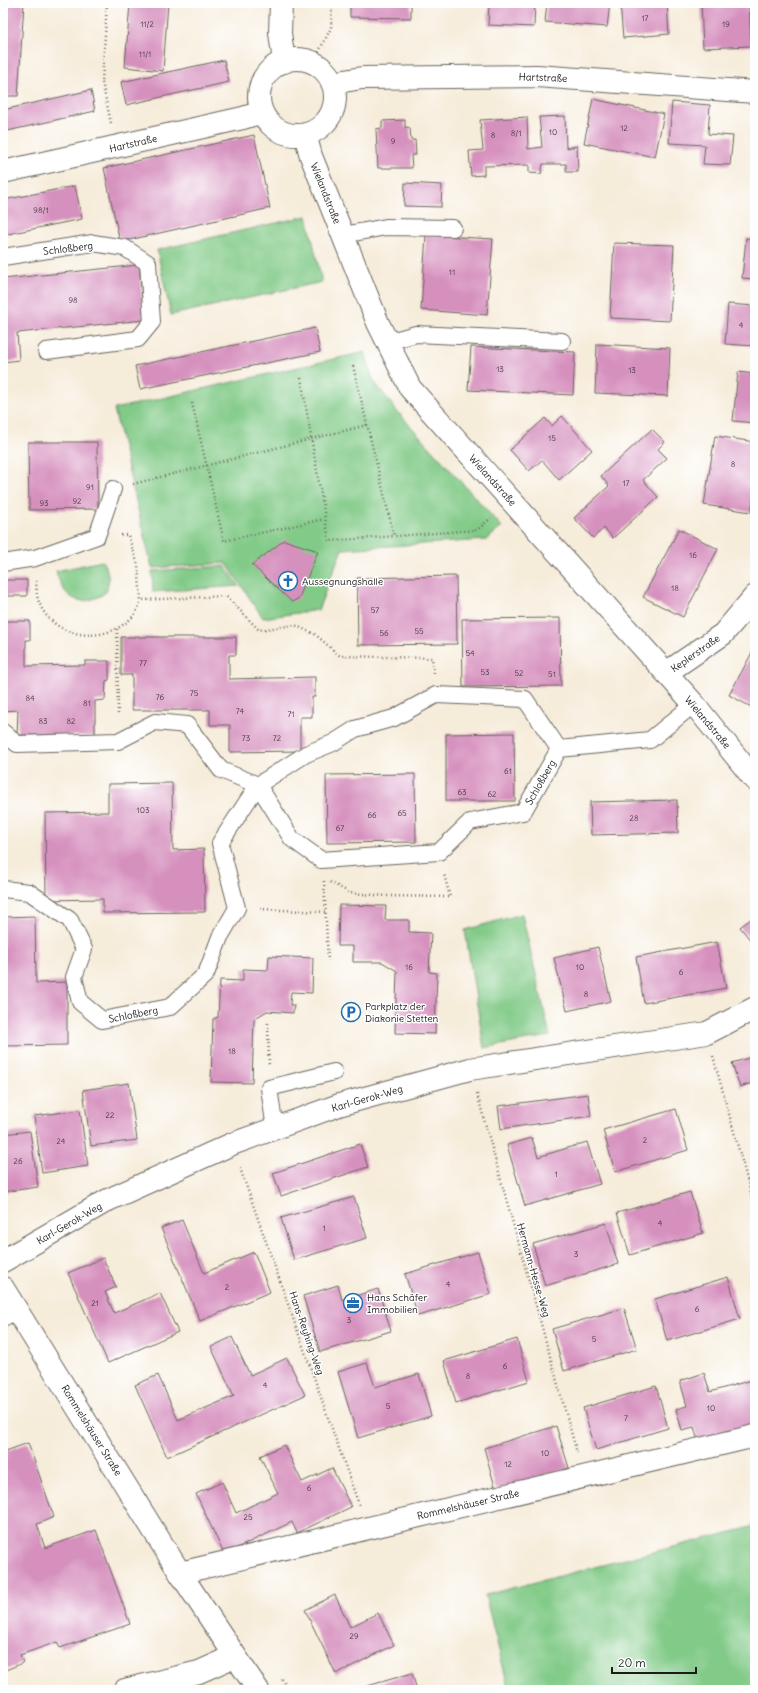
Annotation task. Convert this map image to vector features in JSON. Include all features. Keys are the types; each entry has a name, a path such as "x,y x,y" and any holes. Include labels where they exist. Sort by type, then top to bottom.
{"street":[{"path":"281,3 280,33 284,62"},
{"path":"298,60 313,63 324,71 332,84 334,105 330,115 324,124 315,131 305,134 284,133 271,125 262,112 259,100 260,88 265,77 273,68 284,62 298,60"},
{"name":"Hartstraße","path":"332,84 362,78 537,76 755,92"},
{"name":"Hartstraße","path":"3,172 243,118 262,112"},
{"name":"Wielandstraße","path":"305,134 343,234 387,342 410,388 694,704 755,780"},
{"name":"Keplerstraße","path":"666,673 723,634 755,596"},
{"name":"Karl-Gerok-Weg","path":"3,1261 108,1200 232,1144 339,1105 470,1069 707,1033 755,1008"},
{"name":"Rommelshäuser Straße","path":"3,1288 10,1314 258,1690"},
{"name":"Rommelshäuser Straße","path":"180,1573 755,1436"},
{"path":"126,1690 198,1672 235,1656"}],"lane":[{"path":"343,234 386,227 453,228"},
{"name":"Schloßberg","path":"3,257 93,243 125,248 148,263 152,322 138,339 46,350"},
{"path":"387,342 416,334 562,341"},
{"path":"3,563 35,558 97,536 113,489"},
{"name":"Schloßberg","path":"3,889 29,892 70,920 84,949 74,977 80,1002 102,1020 170,1007 206,974 220,937 237,908 220,842 258,785 306,754 333,743 355,729 394,718 436,696 525,699 559,749"},
{"name":"Schloßberg","path":"559,749 650,740 694,704"},
{"path":"3,732 17,744 118,741 155,722 187,725 221,770 258,785 292,840 320,860 439,852"},
{"name":"Schloßberg","path":"439,852 470,822 523,812 559,749"},
{"path":"275,1129 269,1088 334,1072"}],"path":[{"path":"107,3 102,82 116,147"},
{"path":"313,63 331,28 332,3"},
{"path":"353,366 394,536"},
{"path":"301,378 328,541 477,530 511,500"},
{"path":"192,403 224,541 324,519"},
{"path":"113,489 367,425"},
{"path":"35,558 38,602 55,623 68,632 84,635 103,634 118,629 133,617 141,600 138,564 128,535 97,536"},
{"path":"141,600 226,596 259,630 295,625 316,635 340,656 432,658 436,696"},
{"path":"118,629 118,741"},
{"path":"328,961 323,879 350,893 386,896 450,897 439,852"},
{"path":"237,908 325,912"},
{"path":"268,1023 269,1088"},
{"path":"707,1033 755,1208"},
{"name":"Hermann-Hesse-Weg","path":"470,1069 583,1476"},
{"name":"Hans-Reyhing-Weg","path":"232,1144 367,1528"}],"green space":[{"path":"307,216 322,282 171,315 157,250"},
{"path":"365,352 373,380 396,410 502,527 486,540 342,549 318,610 263,618 226,563 152,568 114,409"},
{"path":"102,561 108,576 106,592 89,600 81,601 68,595 59,581 56,571"},
{"path":"225,566 239,586 153,592 152,571"},
{"path":"522,914 550,1036 484,1048 465,930"},
{"path":"755,1526 755,1690 509,1690 485,1595"}],"building":[{"path":"3,3 24,3 18,96 3,96"},
{"path":"130,3 168,3 163,71 125,67"},
{"path":"350,3 411,3 411,18 350,17"},
{"path":"489,3 535,3 534,27 488,25"},
{"path":"547,3 610,3 607,27 545,22"},
{"path":"620,3 667,3 669,34 623,38"},
{"path":"701,3 749,3 751,46 703,48"},
{"path":"224,60 229,82 126,105 121,82"},
{"path":"91,90 95,111 3,132 3,110"},
{"path":"593,99 664,114 655,157 584,143"},
{"path":"672,102 710,105 708,134 733,136 730,165 703,164 705,145 669,143"},
{"path":"565,116 566,148 577,146 578,172 566,172 566,164 543,164 541,174 529,173 529,165 484,166 484,175 471,176 469,151 483,150 480,120 527,117 528,149 542,147 539,117"},
{"path":"405,120 405,127 410,128 411,140 415,140 416,155 411,155 412,168 378,168 376,129 382,128 382,121"},
{"path":"254,135 270,208 120,242 104,168"},
{"path":"405,183 442,185 441,207 404,206"},
{"path":"75,186 82,219 3,235 3,200"},
{"path":"426,235 493,239 487,315 421,310"},
{"path":"746,238 755,239 755,279 742,278"},
{"path":"614,243 674,245 670,321 610,318"},
{"path":"139,265 144,320 17,333 19,360 3,362 3,279"},
{"path":"728,304 755,306 755,346 725,344"},
{"path":"315,328 320,352 140,389 135,366"},
{"path":"597,344 670,348 668,396 595,393"},
{"path":"471,347 575,352 573,395 468,390"},
{"path":"738,372 755,374 755,423 733,421"},
{"path":"562,416 592,450 559,480 542,460 529,471 510,450 545,418 552,426"},
{"path":"652,429 665,442 658,449 667,458 643,480 658,497 613,538 604,528 593,538 574,518 609,486 601,476"},
{"path":"715,436 755,442 755,486 751,512 704,505"},
{"path":"28,442 97,442 98,509 29,510"},
{"path":"679,529 718,549 683,617 643,597"},
{"name":"Aussegnungshalle","path":"284,540 318,551 299,598 292,602 252,565"},
{"path":"456,576 457,644 358,645 357,578"},
{"path":"3,580 27,580 27,596 3,596"},
{"path":"560,618 561,686 463,687 462,619"},
{"path":"3,621 30,621 30,640 26,640 26,666 85,665 85,661 109,661 109,680 106,681 105,700 95,701 95,736 17,735 18,710 3,711"},
{"path":"121,637 236,637 236,655 229,655 229,679 315,677 315,697 312,697 312,717 300,717 300,751 230,752 230,725 210,725 210,710 132,710 132,675 121,675"},
{"path":"755,647 755,709 729,695"},
{"path":"514,733 515,801 446,801 446,734"},
{"path":"415,774 416,842 327,843 326,775"},
{"path":"172,783 173,850 204,849 205,912 103,913 103,899 46,900 45,813 108,812 108,784"},
{"path":"677,800 678,833 591,835 590,802"},
{"path":"339,905 386,906 385,920 409,920 409,932 431,933 429,972 437,973 435,1034 395,1033 397,971 382,962 353,962 353,946 338,946"},
{"path":"35,916 36,983 67,982 67,1045 3,1046 3,917"},
{"path":"755,916 755,946 740,927"},
{"path":"717,942 726,988 644,1003 636,957"},
{"path":"598,947 611,1001 567,1011 554,958"},
{"path":"269,956 313,958 312,993 291,992 290,1005 294,1005 293,1013 267,1011 254,1019 252,1083 211,1082 213,1019 218,1017 220,980 243,981 243,969 268,970"},
{"path":"755,1056 755,1082 740,1087 732,1063"},
{"path":"129,1083 137,1140 91,1146 83,1090"},
{"path":"588,1094 591,1116 501,1129 498,1106"},
{"path":"676,1109 688,1150 615,1172 603,1130"},
{"path":"80,1110 88,1166 42,1173 34,1116"},
{"path":"30,1131 38,1187 3,1192 3,1134"},
{"path":"532,1138 538,1157 587,1142 600,1184 525,1206 507,1145"},
{"path":"360,1144 368,1167 281,1196 273,1173"},
{"path":"690,1192 703,1233 630,1255 617,1213"},
{"path":"354,1197 367,1238 294,1260 281,1218"},
{"path":"182,1220 204,1273 254,1252 270,1292 200,1321 161,1228"},
{"path":"606,1223 618,1264 545,1286 533,1244"},
{"path":"478,1252 491,1294 418,1316 405,1274"},
{"path":"103,1258 116,1287 105,1292 114,1313 160,1293 178,1332 108,1363 68,1273"},
{"path":"728,1277 740,1319 667,1341 655,1299"},
{"path":"338,1285 342,1300 378,1289 391,1331 320,1352 303,1296"},
{"path":"624,1308 637,1349 564,1371 552,1329"},
{"path":"232,1337 250,1375 287,1358 305,1395 167,1457 135,1385 158,1375 178,1420 234,1396 211,1347"},
{"path":"517,1339 529,1381 456,1403 444,1361"},
{"path":"367,1363 375,1387 419,1374 431,1416 358,1438 338,1372"},
{"path":"704,1373 710,1392 755,1379 755,1424 698,1441 694,1427 682,1430 676,1409 687,1406 680,1381"},
{"path":"656,1386 668,1428 596,1450 583,1408"},
{"path":"556,1426 569,1468 496,1490 484,1448"},
{"path":"28,1443 54,1517 37,1524 45,1548 96,1530 130,1624 60,1648 57,1642 20,1655 23,1663 3,1671 3,1452"},
{"path":"284,1445 302,1482 332,1468 351,1507 297,1533 292,1522 224,1554 196,1494 222,1482 236,1513 278,1493 260,1456"},
{"path":"335,1595 350,1627 378,1613 394,1645 336,1674 305,1610"},
{"path":"412,1673 417,1690 354,1690"}],"place":[{"name":"Aussegnungshalle","path":"288,581"},
{"name":"Parkplatz der Diakonie Stetten","path":"351,1012"},
{"name":"Hans Schäfer Immobilien","path":"353,1303"}]}
